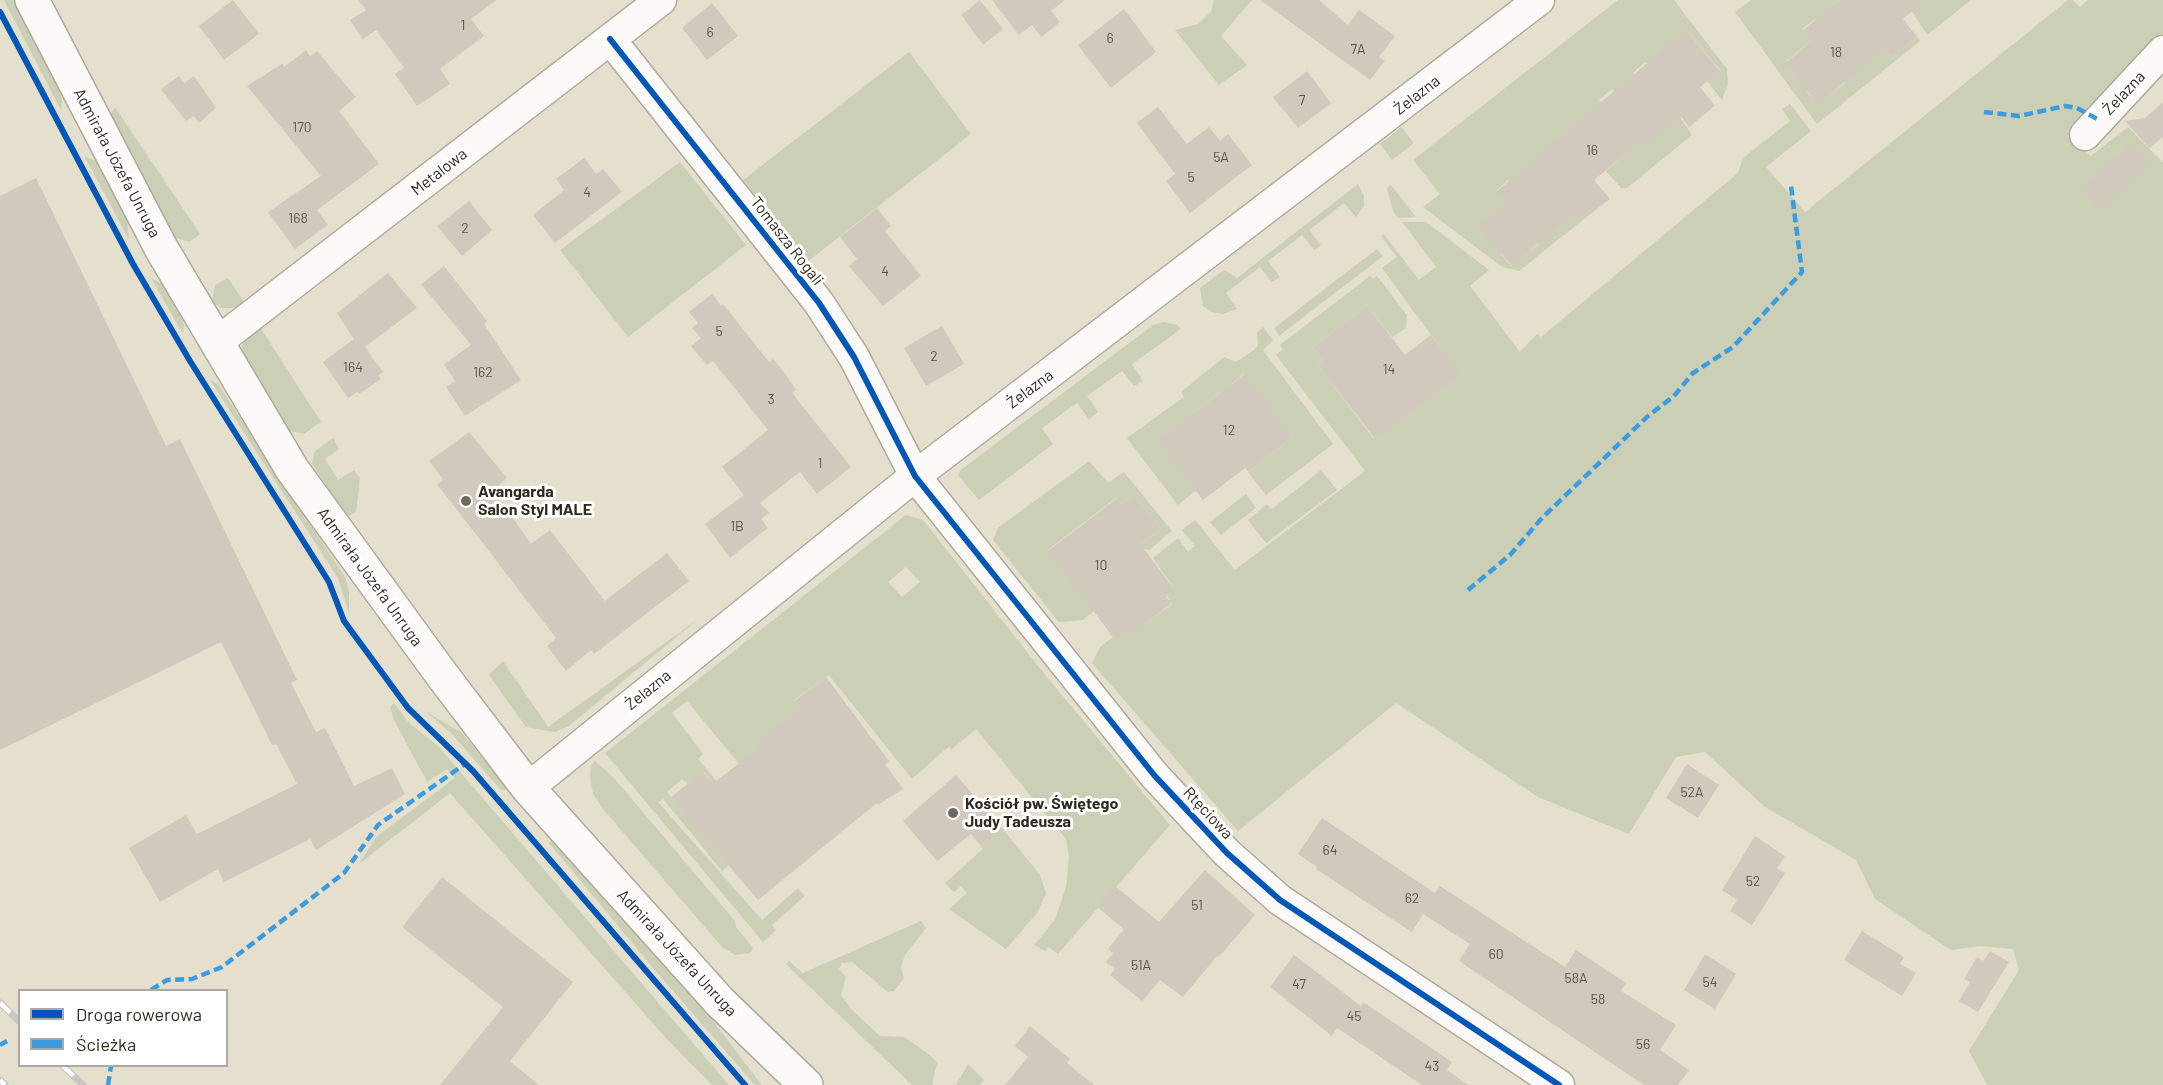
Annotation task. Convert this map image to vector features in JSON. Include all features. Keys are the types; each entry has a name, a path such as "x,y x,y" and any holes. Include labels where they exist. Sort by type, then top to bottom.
{"street":[{"name":"Admirała Józefa Unruga","path":"32,0 155,237 292,469 441,675 528,788 720,1002 806,1085"},
{"name":"Metalowa","path":"216,343 661,0"},
{"name":"Żelazna","path":"528,788 915,476 1539,0"},
{"name":"Tomasza Rogali","path":"610,39 819,303 854,357 915,476"},
{"name":"Żelazna","path":"2085,135 2163,51"},
{"name":"Rtęciowa","path":"915,476 1154,775 1227,853 1281,900 1558,1085"}],"green space":[{"path":"4,0 13,0 58,87 62,99 61,110"},
{"path":"1214,0 1252,0 1221,36 1247,65 1219,85 1175,30 1198,24 1211,12"},
{"path":"1618,0 1674,0 1727,69 1728,83 1722,100 1707,81 1720,70 1686,30 1649,66 1645,62 1633,73 1636,77 1616,93 1612,89 1599,100 1606,109 1512,184 1508,180 1496,191 1505,203 1505,250 1501,254 1511,266 1538,244 1531,235 1575,208 1584,219 1519,271 1502,267 1423,207 1440,194 1413,160"},
{"path":"1751,0 1840,0 1835,4 1838,7 1818,23 1815,19 1802,29 1811,41 1785,62 1795,76 1811,88 1807,92 1818,104 1845,83 1837,73 1881,45 1891,58 1917,37 1920,41 1817,124 1735,12"},
{"path":"1926,0 1971,0 1927,35 1912,11"},
{"path":"2068,0 2073,0 2080,7 2088,0 2163,0 2163,33 2067,136 2091,156 2128,127 2163,163 2163,1085 1987,1085 1969,1051 2019,970 2013,949 1980,946 1951,950 1875,899 1856,860 1765,807 1705,752 1676,757 1629,834 1538,797 1396,703 1238,831 1092,663 1100,647 1123,629 1129,636 1172,604 1167,596 1175,590 1153,558 1178,538 1188,552 1195,546 1182,530 1195,520 1235,570 1365,471 1276,355 1283,349 1280,345 1370,276 1373,279 1377,276 1407,315 1406,328 1392,337 1367,305 1313,347 1323,360 1317,364 1374,439 1460,374 1382,268 1397,257 1381,236 1384,234 1419,280 1436,267 1402,222 1426,222 1489,270 1470,286 1520,352 1537,334 1541,337 1738,173 1743,158 1790,121 1782,109 1790,104 1811,131 1766,167 1805,212"},
{"path":"909,52 971,134 807,262 743,180"},
{"path":"115,107 200,234 189,242 176,238 110,115"},
{"path":"1678,114 1692,135 1627,188 1621,188 1606,171 1635,146 1632,141"},
{"path":"1401,127 1414,143 1392,160 1380,144"},
{"path":"85,157 96,161 127,220 129,240"},
{"path":"680,162 746,245 628,337 560,250"},
{"path":"1358,184 1364,196 1364,206 1356,217 1344,203 1309,230 1321,245 1314,250 1302,235 1268,261 1280,277 1272,282 1260,267 1226,293 1237,309 1223,314 1212,312 1203,306 1200,288 1224,270 1237,278"},
{"path":"1391,185 1416,217 1398,218 1393,211 1387,188"},
{"path":"1377,249 1383,256 1279,336 1274,328"},
{"path":"151,278 162,284 179,311 184,325 183,334"},
{"path":"228,278 246,305 241,308 222,308 212,302 215,285"},
{"path":"1164,322 1177,325 1181,329 1132,364 1143,381 1134,386 1122,371 1087,396 1098,412 1089,419 1077,403 1042,428 1053,444 979,500 958,475 961,470 1153,325"},
{"path":"258,324 321,422 304,434 290,431 241,354 244,338"},
{"path":"1263,327 1273,340 1263,350 1333,444 1266,495 1248,472 1293,437 1244,374 1231,384 1234,390 1222,391 1158,440 1196,490 1178,505 1127,438 1184,397 1181,392 1224,357 1236,362 1254,350 1258,346 1257,333"},
{"path":"210,380 218,384 345,577 349,592 349,613 338,578"},
{"path":"333,438 339,449 325,459 338,480 354,470 360,478 356,512 347,517 312,464 315,451"},
{"path":"1089,461 1108,483 1124,472 1172,531 1149,550 1136,547 1161,529 1134,494 1121,504 1116,498 1048,550 1094,611 1083,620 1059,622 993,540 998,528"},
{"path":"1321,470 1337,490 1266,543 1248,520 1267,504 1272,509"},
{"path":"1246,494 1256,508 1221,535 1210,522"},
{"path":"906,515 923,520 1042,671 1170,825 1058,954 1048,947 1045,951 1034,945 1055,920 1066,887 1069,857 1066,839 976,729 951,750 949,746 912,779 829,675 793,701 807,719 739,764 687,701 672,713 703,754 698,759 744,814 767,849 704,772 688,784 682,779 667,792 729,865 722,871 663,799 658,802 762,920 798,888 805,896 772,925 776,930 763,942 605,753","holes":["906,567 920,582 902,597 888,582"]},
{"path":"697,620 569,726 555,732 526,727 489,675 503,661 548,727"},
{"path":"394,703 410,724 437,745 729,1085 712,1085 665,1037 450,793 359,864 376,837 455,778 447,769 427,782 394,720 390,707"},
{"path":"425,711 462,733 509,790 501,790 450,732"},
{"path":"595,761 614,778 735,921 736,927 753,948 750,953 735,955 722,947 603,809 593,794 590,775 591,765"},
{"path":"1001,827 1040,875 1046,893 1037,913 1006,949 949,909 967,893 961,886 954,892 945,883 983,849 981,846"},
{"path":"552,840 700,1004 762,1085 755,1085 654,969 549,843"},
{"path":"921,921 926,928 905,955 901,967 904,978 894,991 888,992 852,962 842,963 839,969 846,977 841,995 851,1009 880,1036 904,1037 937,1063 932,1085 912,1085 786,964 789,961 803,973"},
{"path":"968,1064 984,1080 980,1085 956,1085"}],"building":[{"path":"233,0 259,34 224,60 199,26"},
{"path":"358,0 497,0 471,19 484,36 440,69 450,84 417,106 395,74 404,68 376,30 363,39 350,20 366,10"},
{"path":"980,0 1003,29 983,45 961,15"},
{"path":"992,0 1065,0 1051,11 1060,22 1041,37 1032,25 1019,35"},
{"path":"1260,0 1319,0 1348,25 1359,10 1395,36 1379,57 1385,61 1370,80"},
{"path":"1840,0 1926,0 1903,19 1917,37 1891,58 1884,49 1818,105 1785,63 1811,41 1802,31"},
{"path":"712,3 738,36 707,60 682,28"},
{"path":"1124,9 1156,52 1111,88 1078,45"},
{"path":"1686,30 1720,71 1700,87 1715,106 1689,127 1681,117 1648,144 1644,139 1594,180 1610,199 1584,219 1576,210 1512,266 1478,226 1505,203 1496,192"},
{"path":"306,50 310,56 317,51 356,97 339,111 379,164 317,210 328,225 295,249 268,212 321,176 247,86 282,64 284,67"},
{"path":"1307,71 1331,103 1298,128 1273,97"},
{"path":"179,76 184,83 194,76 216,108 199,123 194,116 186,121 161,89"},
{"path":"2163,102 2163,137 2149,148 2125,121 2145,118"},
{"path":"1158,107 1187,144 1209,127 1220,141 1228,134 1252,165 1190,213 1166,181 1175,174 1137,123"},
{"path":"2132,143 2150,163 2100,211 2082,189"},
{"path":"584,158 596,174 603,169 622,192 555,243 533,215 564,190 556,179"},
{"path":"36,178 166,446 180,439 297,680 291,683 316,732 325,728 354,786 392,768 405,794 316,850 310,839 224,882 218,869 160,902 129,848 186,815 197,834 297,784 276,744 272,745 221,642 0,750 0,196"},
{"path":"469,201 492,230 462,256 437,226"},
{"path":"877,208 891,226 885,231 921,276 883,306 849,266 857,259 840,237"},
{"path":"444,266 487,321 484,324 521,380 465,416 446,387 455,381 444,364 471,345 421,284"},
{"path":"388,273 417,308 365,347 383,372 378,376 381,379 359,394 357,392 348,398 323,362 354,339 337,313"},
{"path":"712,294 721,306 723,304 769,362 773,359 786,375 796,390 792,393 851,467 817,494 800,472 760,503 769,513 761,519 768,528 730,558 705,524 744,495 722,467 768,430 713,361 707,365 691,346 701,338 692,328 698,323 689,312"},
{"path":"1367,305 1405,355 1431,335 1461,374 1375,439 1317,364 1323,360 1313,347"},
{"path":"942,326 964,364 926,386 904,348"},
{"path":"1245,374 1293,437 1248,472 1245,468 1203,500 1157,440"},
{"path":"469,432 507,478 493,490 531,544 550,530 605,601 667,553 689,581 594,654 591,650 566,671 547,646 556,638 437,484 443,479 429,461"},
{"path":"1134,494 1161,529 1140,544 1175,590 1166,597 1172,603 1129,637 1124,630 1113,637 1048,551 1117,498 1121,504"},
{"path":"826,677 889,761 885,764 903,789 878,805 877,803 758,900 671,797 703,772 713,783 760,748 756,743 800,710 793,702"},
{"path":"1687,764 1719,785 1698,818 1666,798"},
{"name":"Kościół pw. Świętego Judy Tadeusza","path":"956,775 1001,827 981,846 971,834 937,861 903,821"},
{"path":"1322,818 1435,893 1440,886 1565,967 1576,950 1626,983 1621,991 1676,1025 1660,1050 1689,1070 1678,1085 1644,1085 1459,961 1470,944 1423,914 1412,932 1316,869 1317,867 1298,854"},
{"path":"1755,836 1785,856 1777,868 1785,873 1752,925 1730,911 1737,900 1722,890"},
{"path":"1205,870 1255,915 1183,997 1160,980 1142,1001 1110,975 1115,969 1106,962 1113,953 1108,949 1124,929 1097,907 1115,886 1159,922"},
{"path":"442,877 573,982 510,1061 539,1085 440,1085 503,1007 402,927"},
{"path":"1862,931 1904,957 1900,964 1916,973 1902,996 1844,960"},
{"path":"1990,951 2009,962 1978,1012 1959,1001 1970,982 1964,979 1977,957 1983,961"},
{"path":"1705,954 1736,974 1715,1009 1684,990"},
{"path":"1294,955 1361,1006 1363,1002 1452,1062 1447,1070 1468,1085 1422,1085 1337,1028 1332,1036 1270,987"},
{"path":"1030,1026 1070,1059 1067,1063 1094,1085 1005,1085 1028,1057 1015,1046"}],"railway":[{"path":"0,1003 18,1020"},
{"path":"64,1067 83,1085"},
{"path":"0,1080 5,1085"}],"marked path":[{"path":"1984,112 2019,116 2065,106 2077,108 2099,120"},
{"path":"1468,590 1510,555 1542,518 1648,416 1674,396 1693,373 1733,347 1802,272 1791,186"},
{"path":"153,989 167,980 192,979 222,967 344,873 378,825 465,764"},
{"path":"0,1045 7,1041"},
{"path":"108,1085 111,1067"}],"cycle path":[{"path":"0,12 133,264 190,361 329,582 344,621 408,708 473,771 745,1085"},
{"path":"610,39 819,303 854,357 915,476 1154,775 1227,853 1280,900 1559,1085"}],"place":[{"name":"Avangarda Salon Styl MALE","path":"466,501"},
{"name":"Kościół pw. Świętego Judy Tadeusza","path":"953,813"}]}
